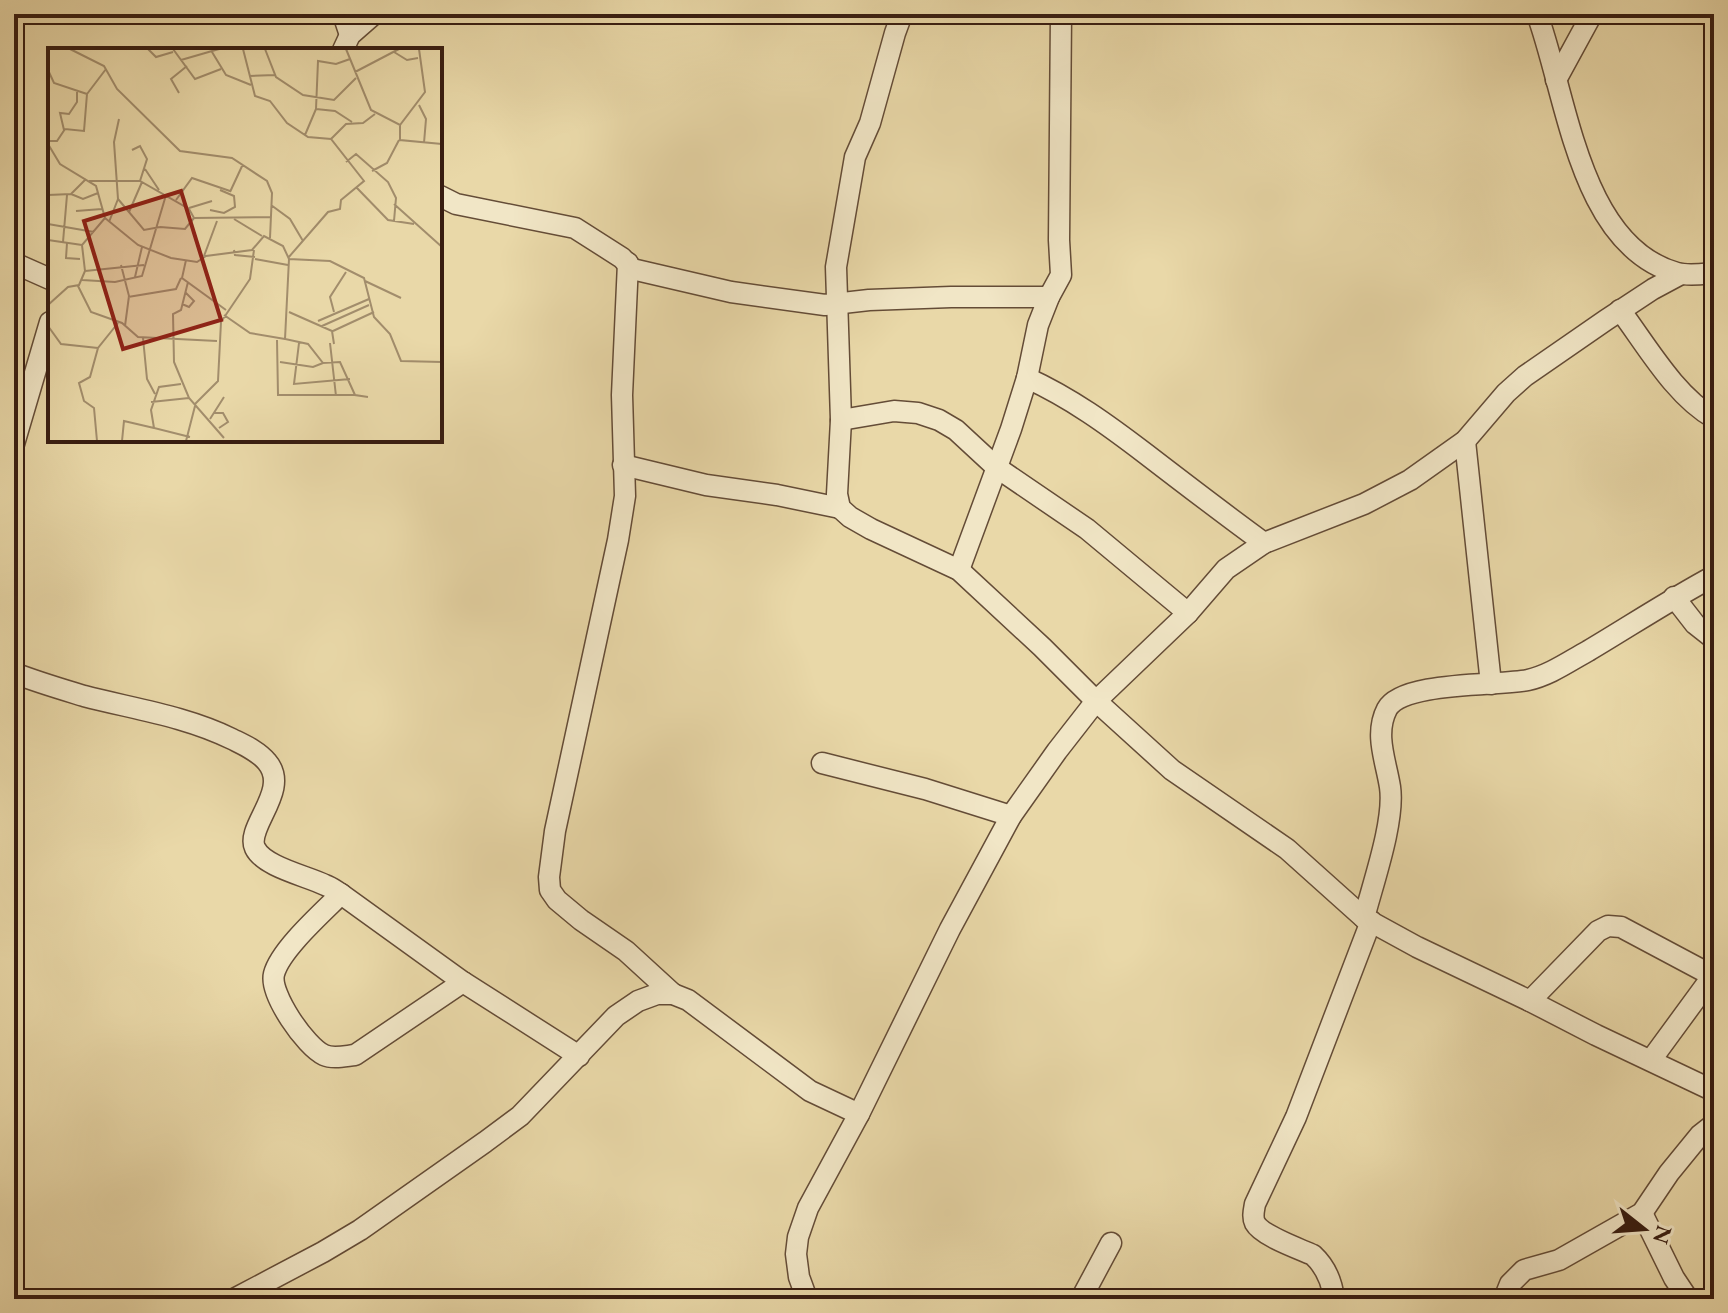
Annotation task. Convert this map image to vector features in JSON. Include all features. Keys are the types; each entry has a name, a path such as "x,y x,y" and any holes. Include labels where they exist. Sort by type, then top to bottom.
{"street":[{"path":"343,14 346,43"},
{"path":"346,43 374,14"},
{"path":"840,508 837,494 841,420 836,267 855,157 870,123 902,14"},
{"path":"959,570 1011,429 1027,378 1038,325 1062,269 1059,240 1061,14"},
{"path":"1537,14 1567,121 1597,203 1612,227 1637,253 1658,266 1681,274 1714,273"},
{"path":"1556,80 1592,14"},
{"path":"442,197 456,204 575,228 628,263 632,269 731,292 825,305 951,297 1049,297"},
{"path":"14,263 48,278"},
{"path":"628,263 622,395 625,496 555,831 550,890 564,908 626,951 673,994 688,1000 810,1091 859,1114"},
{"path":"807,1299 799,1277 796,1254 808,1208 1011,816 1096,701 1188,613 1226,569 1264,543 1364,504 1410,480 1465,441 1506,393 1525,376 1620,310 1681,274"},
{"path":"1620,310 1660,366 1699,410 1714,418"},
{"path":"14,444 48,329"},
{"path":"1027,378 1055,390 1109,425 1264,543"},
{"path":"841,420 894,411 918,413 939,420 956,430 996,467 1087,529 1188,613"},
{"path":"1465,441 1491,684"},
{"path":"623,465 706,485 840,508 871,529 959,570 1172,770 1287,849 1367,920 1714,1091"},
{"path":"1334,1299 1326,1269 1319,1261 1261,1229 1254,1221 1253,1214 1296,1117 1367,920 1389,820 1391,788 1381,748 1387,709 1404,696 1421,691 1526,681 1548,674 1714,576"},
{"path":"1674,597 1695,624 1714,639"},
{"path":"14,673 85,696 157,711 210,728 246,746 271,766 274,780 269,804 254,838 254,847 262,858 341,894 463,982 579,1056"},
{"path":"822,763 925,789 1011,816"},
{"path":"341,894 303,932 279,963 273,977 275,989 288,1015 304,1037 324,1055 355,1055 463,982"},
{"path":"1530,1001 1598,931 1608,926 1621,927 1713,975 1651,1060"},
{"path":"234,1299 360,1230 520,1116 616,1016 638,1001 657,994 673,994"},
{"path":"1504,1299 1510,1284 1524,1270 1559,1260 1642,1213 1669,1173 1700,1135 1714,1124"},
{"path":"1642,1213 1674,1278 1688,1299"},
{"path":"1081,1299 1111,1243"}]}
